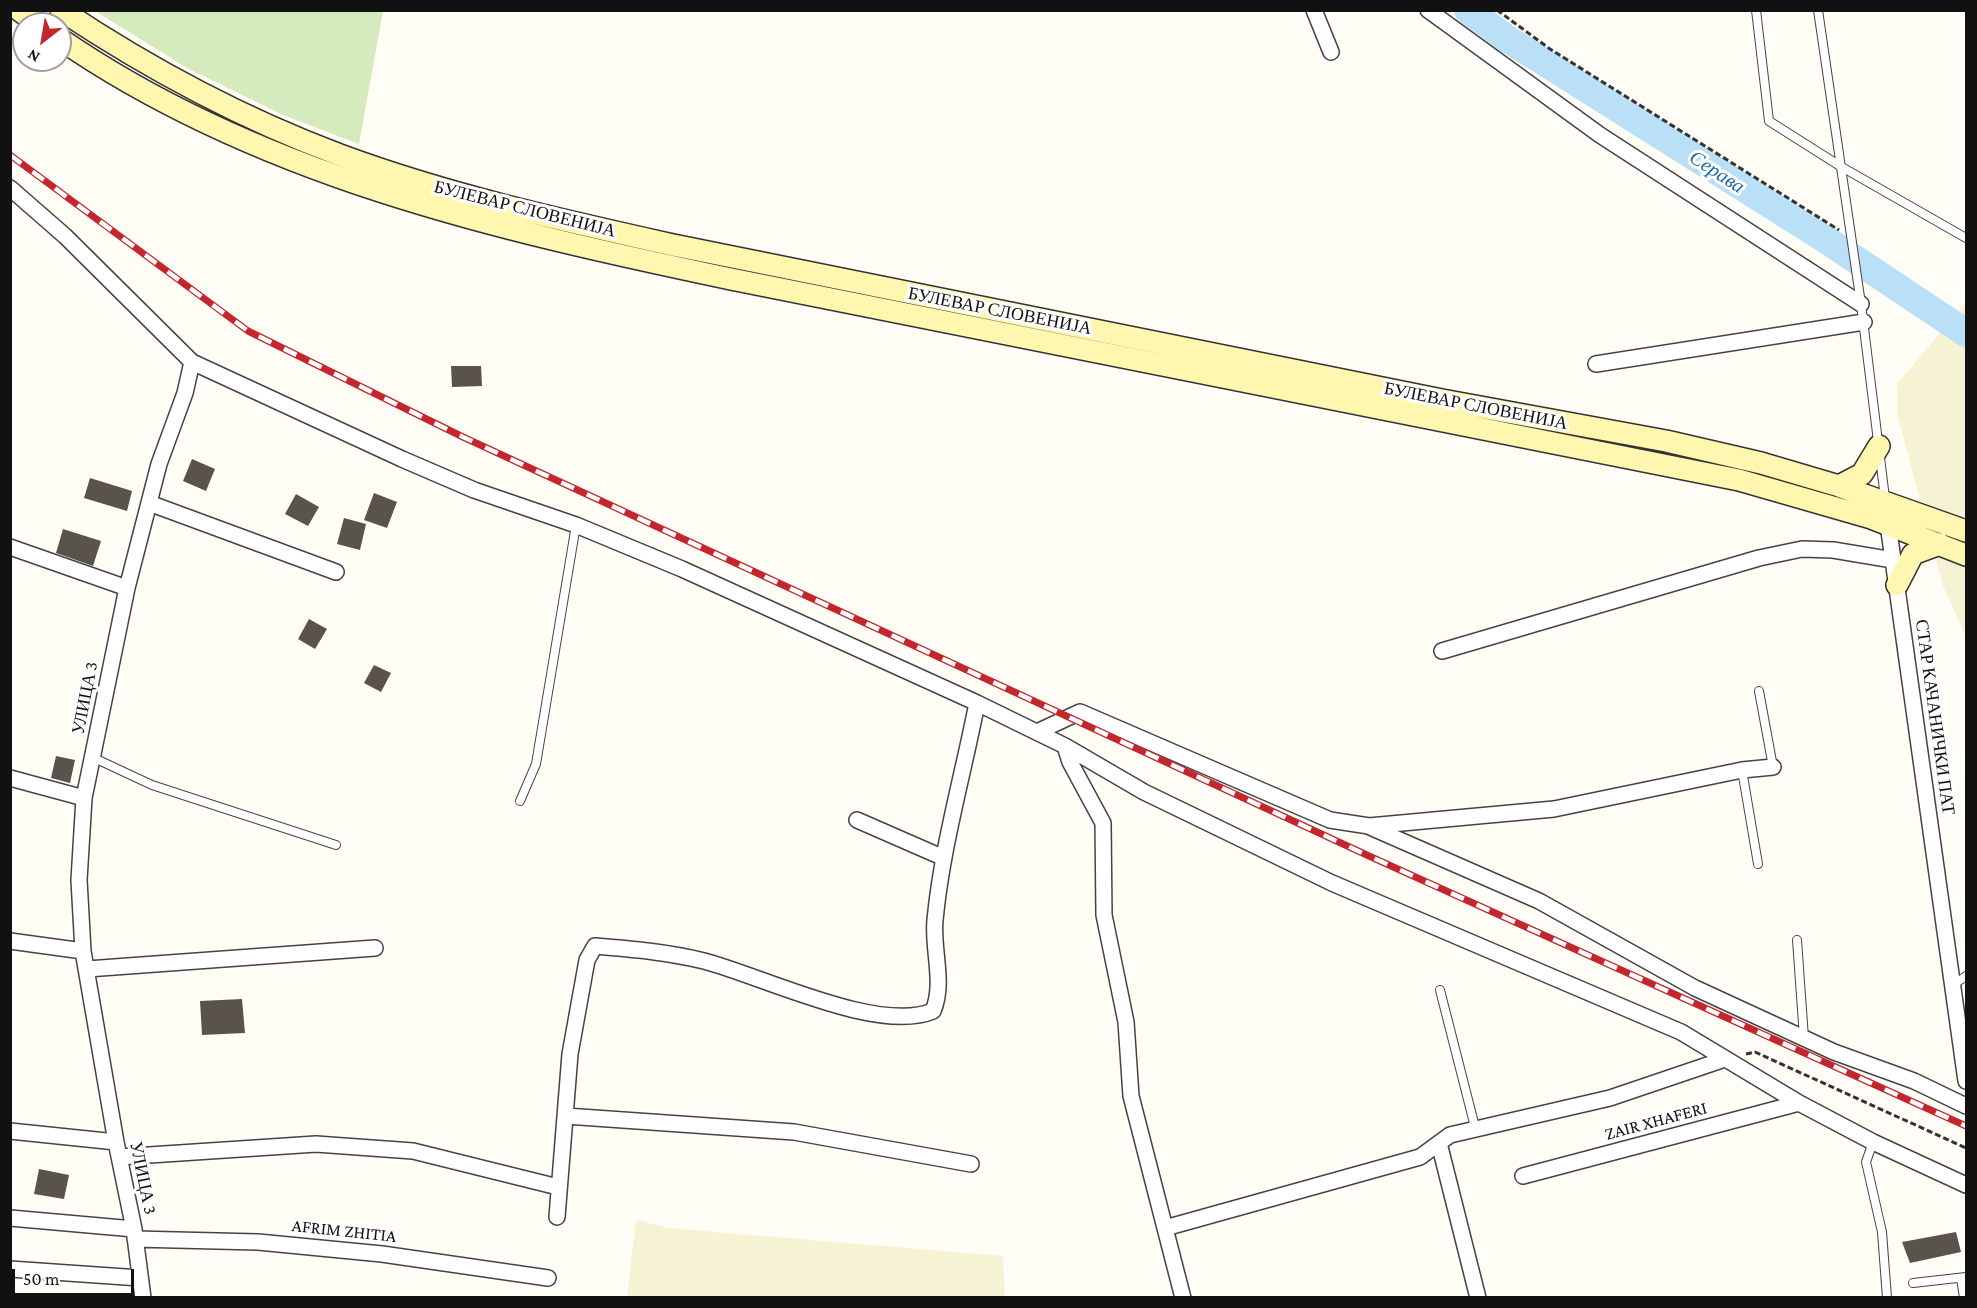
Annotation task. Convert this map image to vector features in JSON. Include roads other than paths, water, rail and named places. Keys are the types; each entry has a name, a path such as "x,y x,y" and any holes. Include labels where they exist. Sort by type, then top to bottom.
{"street":[{"name":"БУЛЕВАР СЛОВЕНИЈА","path":"61,10 126,52 183,84 275,128 399,176 472,197 673,245 1430,398 1666,441 1761,463 1839,486 1885,500 1966,531"},
{"path":"1314,10 1331,52"},
{"path":"1428,10 1600,135 1862,304"},
{"name":"БУЛЕВАР СЛОВЕНИЈА","path":"72,47 133,86 201,120 309,166 387,195 584,249 1339,402 1649,460 1749,483 1887,524 1966,555"},
{"path":"10,188 65,236 192,362 349,436 474,490 576,525 712,582 977,703 1065,746 1143,792 1332,884 1680,1032 1799,1102 1873,1142 1966,1185"},
{"path":"1596,364 1864,322"},
{"name":"УЛИЦА 3","path":"143,1298 134,1234 83,951 79,880 84,798 127,588 159,464 185,393 192,362"},
{"path":"1839,486 1862,474 1879,446"},
{"name":"СТАР КАЧАНИЧКИ ПАТ","path":"1885,500 1966,1081"},
{"path":"149,503 336,572"},
{"path":"1897,585 1913,554 1940,544"},
{"path":"10,547 127,588"},
{"path":"1442,651 1759,558 1802,549 1833,550 1893,560"},
{"path":"557,1217 572,1039 589,953 595,946 657,950 735,971 822,1002 872,1013 921,1016 933,1011 938,998 935,922 944,858 977,703"},
{"path":"1037,732 1080,712 1330,820 1369,826 1554,809 1742,770 1773,767"},
{"path":"1065,746 1070,762 1103,823 1104,915 1126,1022 1131,1096 1183,1298"},
{"path":"10,778 84,798"},
{"path":"857,820 944,858"},
{"path":"1369,826 1539,902 1695,988 1804,1038 1914,1081 1966,1106"},
{"path":"10,941 83,951"},
{"path":"87,969 375,948"},
{"path":"1164,1228 1420,1157 1450,1135 1475,1127 1610,1098 1725,1059"},
{"name":"ZAIR XHAFERI","path":"1523,1176 1799,1102"},
{"path":"566,1116 794,1132 971,1164"},
{"path":"10,1131 116,1142"},
{"path":"1439,1143 1478,1298"},
{"path":"119,1157 316,1144 413,1151 558,1187"},
{"name":"AFRIM ZHITIA","path":"10,1218 134,1234 269,1243 382,1254 548,1278"},
{"path":"10,1269 140,1278"}],"lane":[{"path":"1756,10 1769,121 1840,166 1966,238"},
{"path":"1818,10 1862,304 1885,500"},
{"path":"520,801 536,764 576,525"},
{"path":"1759,691 1773,767"},
{"path":"92,757 152,785 336,845"},
{"path":"1742,770 1758,864"},
{"path":"1797,940 1804,1038"},
{"path":"1953,985 1966,976"},
{"path":"1440,990 1475,1127"},
{"path":"1873,1142 1866,1162 1882,1232 1887,1298"},
{"path":"1913,1283 1964,1277 1964,1298"}],"waterway":[{"name":"Серава","path":"1468,10 1506,38 1828,241 1966,333"}],"railway":[{"path":"10,155 248,331 463,437 1369,856 1966,1126"}]}
